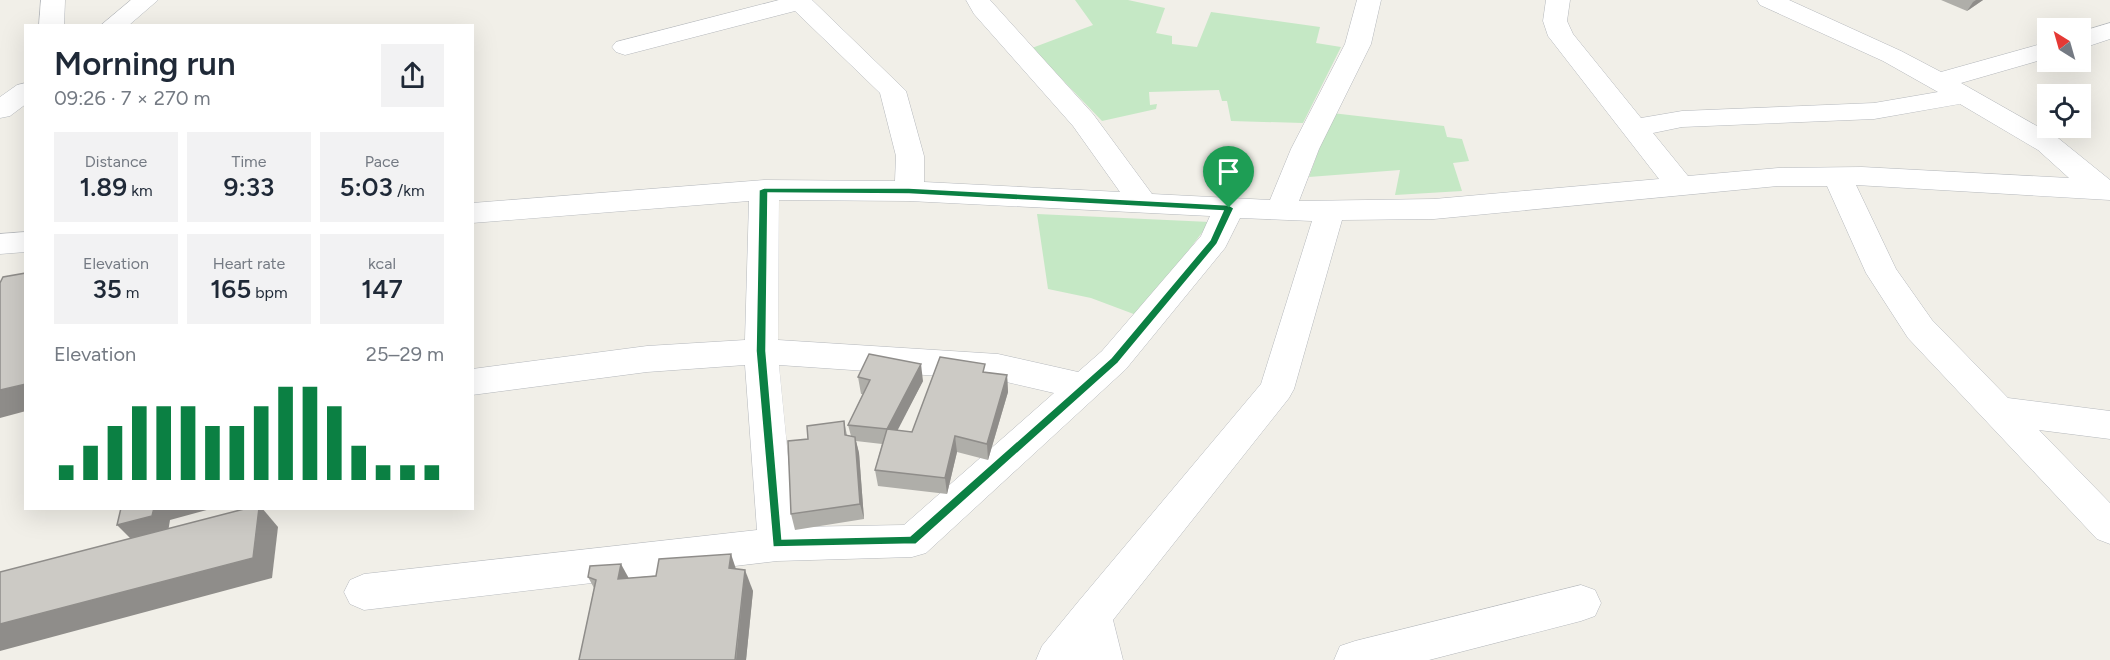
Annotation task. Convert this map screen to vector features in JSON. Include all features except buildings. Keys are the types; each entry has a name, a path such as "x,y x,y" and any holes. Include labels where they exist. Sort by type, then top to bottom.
{"street":[{"path":"51,24 53,0"},
{"path":"115,24 146,0"},
{"path":"978,0 983,9 1083,120 1144,204"},
{"path":"1280,210 1305,148 1358,44 1369,0"},
{"path":"1558,0 1555,21 1561,36 1680,186"},
{"path":"1769,0 1824,23 1965,95 2048,144 2104,190"},
{"path":"625,47 801,2 893,91 910,156 909,191"},
{"path":"2091,37 2110,31"},
{"path":"1938,81 2037,53"},
{"path":"1632,128 1682,120 1874,111 1965,95"},
{"path":"474,213 764,190 909,191 1144,204 1330,211 1434,209 1778,177 1838,176 2104,190"},
{"path":"1838,176 1882,273 1920,329 2110,528"},
{"path":"764,190 761,351 777,544"},
{"path":"364,592 777,544 912,541 1114,360 1214,242 1229,208"},
{"path":"1057,660 1278,389 1330,211"},
{"path":"0,244 24,242"},
{"path":"474,382 647,359 761,351 998,367 1084,387"},
{"path":"1999,411 2110,425"},
{"path":"1354,660 1581,603"},
{"path":"1092,615 1102,660"}],"green space":[{"path":"1075,0 1128,0 1165,8 1156,33 1172,36 1172,44 1197,47 1211,12 1320,27 1316,43 1341,47 1303,123 1231,121 1227,101 1222,101 1219,90 1149,92 1150,105 1157,104 1156,109 1102,121 1032,48 1093,25"},
{"path":"1332,113 1444,126 1447,137 1462,139 1469,161 1453,163 1462,191 1395,195 1400,170 1309,177"},
{"path":"1037,214 1210,222 1139,316 1091,298 1048,289"}],"route":[{"path":"764,190 909,191 1229,208 1214,242 1114,360 912,541 777,544 761,351 764,190"}]}
